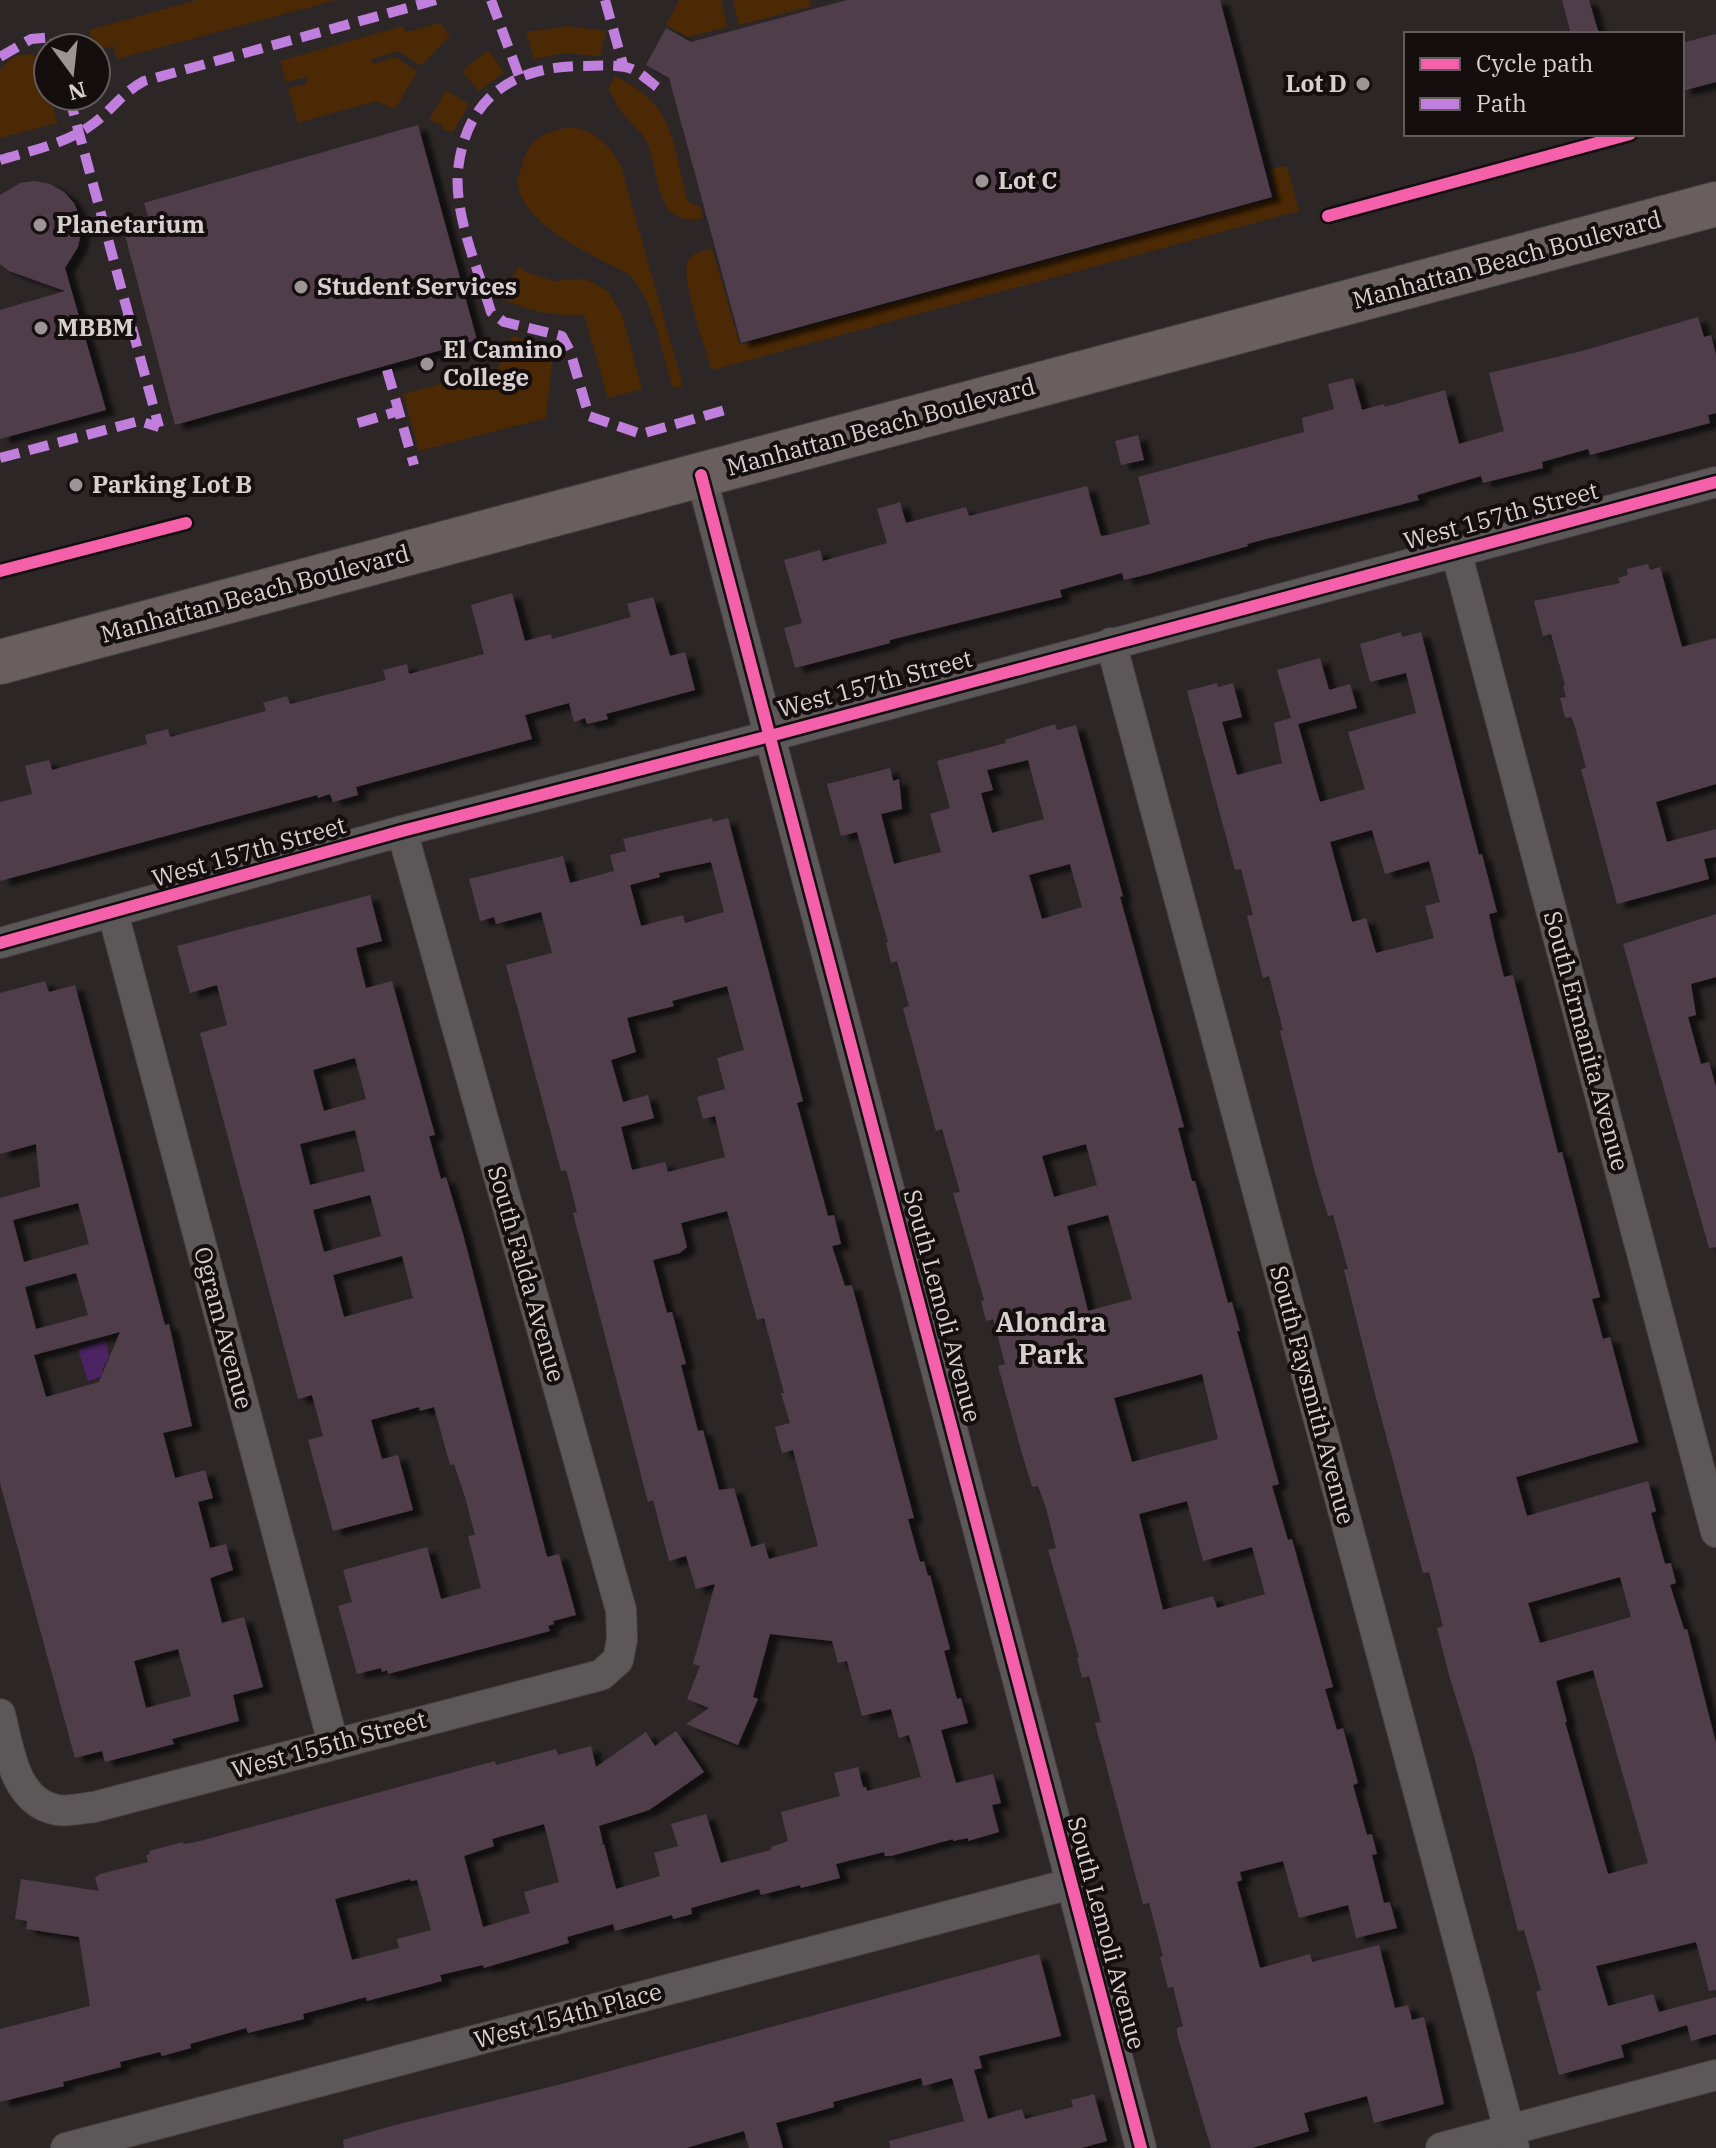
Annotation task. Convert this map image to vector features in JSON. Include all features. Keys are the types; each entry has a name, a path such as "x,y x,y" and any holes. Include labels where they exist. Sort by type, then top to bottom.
{"main road":[{"name":"Manhattan Beach Boulevard","path":"0,662 1716,204"}],"street":[{"name":"South Lemoli Avenue","path":"701,475 1141,2148"},
{"name":"West 157th Street","path":"0,943 402,831 770,736 1716,482"},
{"name":"South Ermanita Avenue","path":"1456,551 1716,1532"},
{"name":"South Faysmith Avenue","path":"1111,643 1511,2139"},
{"name":"South Falda Avenue","path":"402,831 621,1610 622,1639 618,1660 601,1675 564,1685"},
{"name":"Ogram Avenue","path":"113,913 333,1743"},
{"name":"West 155th Street","path":"0,1714 21,1784 36,1803 59,1810 94,1807 564,1685"},
{"name":"West 154th Place","path":"66,2148 1070,1884"},
{"path":"1441,2148 1511,2139 1716,2075"}],"shaded area":[{"path":"197,0 336,0 117,59 112,46 112,32 89,30"},
{"path":"679,0 721,0 727,27 688,37 666,25"},
{"path":"733,0 810,0 811,6 739,25"},
{"path":"440,23 450,35 421,66 398,51 372,59 373,64 396,57 417,72 395,109 376,101 298,123 288,88 307,84 306,77 286,82 280,61 403,26 406,32"},
{"path":"568,26 606,31 600,56 564,53 534,59 526,32"},
{"path":"488,50 504,72 479,91 462,71"},
{"path":"32,54 32,112 54,112 57,123 0,138 0,69 15,56"},
{"path":"615,76 650,99 660,112 673,142 687,199 691,204 700,206 703,218 687,219 667,207 645,139 617,106 608,90"},
{"path":"446,90 469,104 453,132 429,120"},
{"path":"572,127 601,140 621,166 681,387 672,385 646,299 630,275 562,238 532,213 522,198 518,179 529,148 547,133"},
{"path":"1287,167 1299,211 712,370 690,295 687,280 689,259 696,253 712,249 740,345 1276,198 1270,170"},
{"path":"519,266 526,272 553,281 585,279 608,291 622,315 642,389 608,398 584,315 541,312 500,298"},
{"path":"512,336 554,346 546,418 419,451 403,394 498,368"},
{"path":"106,1342 109,1356 102,1370 103,1376 88,1381 78,1350"}],"building":[{"name":"Lot C","path":"847,0 1220,0 1272,197 741,343 669,78 646,65 666,28 691,42"},
{"path":"1562,0 1589,0 1598,32 1570,32"},
{"path":"1716,34 1716,82 1684,90 1684,42"},
{"name":"Student Services","path":"418,125 477,340 175,425 125,235 151,227 144,203"},
{"path":"35,181 50,184 64,192 74,203 80,217 78,247 65,268 106,410 0,439 0,310 65,291 9,271 0,264 0,195 20,183"},
{"path":"1698,317 1704,337 1711,335 1716,355 1716,413 1708,415 1710,423 1590,455 1588,449 1542,462 1543,468 1483,483 1481,476 1417,495 1419,500 1247,544 1145,575 1124,580 1122,573 1060,590 1062,597 890,640 890,643 795,668 784,628 802,623 784,560 820,550 823,561 887,543 877,509 900,502 906,523 966,507 969,516 1087,486 1101,536 1108,535 1150,524 1138,477 1304,432 1302,418 1334,409 1328,384 1353,378 1362,410 1384,404 1385,407 1445,390 1459,444 1504,431 1489,373 1582,351"},
{"path":"1138,435 1144,460 1121,465 1115,441"},
{"path":"1648,564 1650,570 1660,567 1682,647 1716,638 1716,784 1656,802 1667,842 1716,829 1716,857 1704,859 1709,879 1617,904 1581,769 1586,768 1575,727 1571,717 1565,718 1560,698 1566,697 1565,685 1551,634 1543,636 1534,601 1620,583 1618,578 1628,575 1627,569"},
{"path":"512,593 525,641 551,634 552,639 631,617 627,604 653,597 670,656 685,652 695,690 606,714 608,719 587,724 585,718 574,722 569,703 525,715 532,739 356,787 358,795 333,802 330,794 318,798 317,795 0,881 0,802 32,794 25,766 49,760 52,770 147,744 145,735 168,729 170,737 266,711 263,703 287,696 290,704 386,680 383,670 407,664 409,674 484,654 471,605"},
{"path":"1401,632 1402,637 1421,632 1479,855 1482,854 1497,912 1489,914 1504,977 1513,975 1558,1153 1562,1152 1600,1297 1592,1299 1603,1339 1610,1337 1638,1442 1516,1477 1527,1516 1648,1481 1656,1511 1651,1513 1665,1564 1671,1563 1676,1583 1670,1585 1684,1629 1687,1629 1716,1743 1716,1990 1709,1991 1696,1942 1596,1966 1608,2006 1653,1994 1659,2012 1716,1997 1716,2034 1691,2041 1687,2025 1621,2045 1624,2057 1559,2075 1536,1992 1541,1990 1524,1930 1518,1931 1474,1756 1449,1675 1437,1628 1443,1626 1429,1572 1423,1573 1376,1398 1344,1270 1348,1269 1333,1215 1328,1216 1314,1169 1269,976 1263,978 1247,916 1253,915 1241,869 1235,870 1187,691 1217,683 1218,687 1233,683 1242,717 1222,722 1237,775 1282,763 1274,723 1291,718 1277,670 1320,658 1329,690 1350,684 1357,708 1298,724 1320,802 1365,789 1348,732 1416,713 1406,673 1370,682 1360,644","holes":["1372,830 1385,874 1429,861 1440,902 1425,906 1434,938 1376,953 1366,918 1352,922 1330,842","1620,1577 1631,1617 1540,1643 1528,1603","1593,1670 1648,1863 1608,1874 1556,1681"]},
{"path":"1055,724 1057,730 1076,725 1184,1127 1178,1128 1192,1181 1195,1181 1228,1303 1232,1302 1240,1331 1237,1331 1279,1484 1272,1486 1288,1540 1292,1539 1333,1687 1325,1689 1337,1730 1343,1728 1358,1783 1353,1785 1367,1835 1372,1834 1377,1854 1372,1855 1384,1903 1390,1902 1397,1928 1356,1938 1348,1905 1299,1918 1283,1861 1240,1872 1242,1880 1237,1882 1260,1968 1310,1954 1312,1962 1379,1945 1395,2008 1408,2005 1412,2020 1424,2017 1444,2104 1374,2123 1367,2096 1304,2113 1309,2131 1252,2148 1211,2148 1177,2034 1177,2028 1183,2026 1173,1987 1168,1988 1149,1903 1143,1904 1095,1723 1101,1722 1089,1676 1082,1678 1079,1657 1048,1550 1056,1548 1046,1508 1038,1486 1032,1487 1021,1450 998,1366 1005,1364 993,1319 986,1321 981,1301 984,1300 953,1193 960,1192 942,1129 936,1131 903,1008 909,1006 897,961 891,963 857,832 841,836 827,784 890,768 893,781 899,779 902,809 881,814 894,864 941,852 930,814 950,808 937,761 1006,743 1005,740","holes":["1028,760 1044,819 992,833 981,793 993,790 987,770","1070,864 1082,907 1042,919 1029,875","1086,1144 1097,1185 1054,1197 1042,1156","1108,1215 1132,1299 1088,1311 1067,1226","1202,1374 1218,1439 1132,1462 1114,1398","1187,1501 1203,1561 1252,1547 1265,1594 1217,1608 1213,1596 1163,1610 1139,1514"]},
{"path":"712,818 713,822 728,818 803,1101 797,1103 828,1216 834,1215 841,1244 832,1246 845,1286 852,1285 914,1518 908,1519 920,1562 924,1561 930,1575 950,1649 944,1651 957,1699 961,1698 968,1723 941,1730 956,1783 993,1774 1001,1803 992,1805 999,1832 968,1841 968,1838 953,1839 891,1856 885,1856 884,1852 836,1864 840,1878 761,1895 759,1889 691,1908 692,1914 673,1919 672,1915 615,1931 613,1924 567,1937 569,1943 484,1968 483,1965 440,1975 442,1981 367,2001 366,1997 303,2014 304,2019 248,2033 246,2028 190,2044 191,2048 162,2056 160,2052 120,2062 121,2067 63,2082 64,2086 0,2102 0,2029 90,2006 79,1937 26,1929 27,1921 15,1919 21,1879 99,1891 95,1878 100,1874 148,1862 146,1855 150,1854 149,1851 183,1842 196,1842 495,1761 496,1765 556,1749 558,1755 591,1746 596,1767 646,1732 655,1746 676,1731 704,1772 649,1810 599,1826 603,1843 600,1845 604,1844 616,1889 660,1876 654,1853 678,1846 671,1824 706,1814 721,1863 771,1850 771,1847 788,1841 781,1812 840,1796 834,1773 858,1767 867,1791 921,1777 909,1735 899,1738 891,1709 862,1716 847,1661 838,1663 832,1641 770,1634 753,1697 758,1699 738,1745 686,1724 709,1708 687,1699 700,1666 693,1664 715,1584 696,1589 686,1556 669,1561 653,1500 648,1502 573,1213 577,1212 566,1170 561,1171 506,965 552,953 541,912 496,924 494,917 480,921 469,879 563,856 570,883 614,871 610,855 626,851 623,839","holes":["711,862 724,912 685,923 683,915 641,926 630,885 660,877 659,873","727,986 744,1050 717,1058 725,1089 697,1097 703,1119 715,1116 725,1157 668,1172 665,1162 632,1170 621,1127 654,1118 648,1095 623,1102 611,1060 636,1052 627,1018 674,1006 672,1001","727,1211 757,1320 764,1318 784,1393 781,1393 790,1423 775,1427 782,1453 793,1450 818,1546 769,1559 764,1543 751,1547 734,1488 719,1490 703,1430 698,1431 681,1365 686,1364 672,1312 667,1313 653,1260 680,1253 687,1247 681,1223","544,1824 559,1882 524,1892 530,1913 483,1927 464,1856 494,1846 492,1839","410,1879 417,1880 431,1930 397,1939 399,1948 352,1960 335,1899"]},
{"path":"370,895 382,941 356,948 366,988 392,981 435,1135 429,1136 441,1179 446,1177 463,1234 547,1557 559,1554 576,1615 553,1621 554,1624 548,1626 550,1631 388,1674 381,1668 357,1674 338,1606 352,1602 343,1570 427,1547 441,1599 481,1588 468,1536 475,1535 454,1464 450,1465 434,1407 420,1411 419,1407 371,1420 382,1459 398,1455 413,1510 333,1531 308,1440 323,1436 312,1395 298,1399 200,1033 227,1025 217,985 190,993 177,946","holes":["355,1058 366,1099 324,1111 313,1070","355,1130 365,1171 310,1185 300,1144","370,1195 381,1236 324,1252 313,1210","402,1256 413,1298 344,1317 333,1275"]},
{"path":"1716,914 1716,977 1691,984 1696,1015 1688,1017 1701,1064 1709,1062 1716,1087 1716,1247 1709,1248 1623,944"},
{"path":"45,981 49,992 75,985 165,1325 169,1324 192,1426 163,1433 175,1478 205,1470 213,1498 198,1502 210,1548 226,1544 233,1570 210,1578 222,1623 244,1617 263,1687 233,1695 239,1721 172,1739 174,1744 105,1762 102,1751 75,1758 0,1483 0,1198 40,1187 36,1144 0,1154 0,993","holes":["78,1203 89,1244 24,1262 13,1220","76,1273 88,1315 36,1329 25,1287","120,1332 99,1382 46,1397 34,1355","178,1649 191,1696 146,1708 134,1661"]},
{"path":"1039,1954 1061,2036 979,2056 982,2068 974,2070 988,2119 1022,2109 1025,2119 1073,2107 1071,2100 1094,2094 1107,2141 1081,2148 890,2148 889,2141 964,2121 952,2078 923,2086 921,2078 833,2102 834,2107 776,2123 783,2148 749,2148 744,2131 686,2148 344,2148 343,2140 395,2125 562,2084"}],"marked path":[{"path":"0,160 80,132 144,81 436,0"},
{"path":"491,0 519,76"},
{"path":"605,0 624,68"},
{"path":"0,57 32,39"},
{"path":"657,87 626,67 583,66 535,72 498,91 483,105 471,123 463,145 458,170 463,224 491,312 504,322 562,336 570,351 589,416 641,434 732,408"},
{"path":"73,112 159,427"},
{"path":"387,370 414,465"},
{"path":"358,423 399,411"},
{"path":"0,458 139,421 159,427"}],"cycle path":[{"path":"1328,216 1623,136"},
{"path":"701,475 1141,2148"},
{"path":"0,943 402,831 770,736 1716,482"},
{"path":"0,571 186,523"}],"place":[{"name":"Lot D","path":"1363,84"},
{"name":"Lot C","path":"982,181"},
{"name":"Planetarium","path":"40,225"},
{"name":"Student Services","path":"301,287"},
{"name":"MBBM","path":"41,328"},
{"name":"El Camino College","path":"427,364"},
{"name":"Parking Lot B","path":"76,485"}],"district":[{"name":"Alondra Park","path":"1051,1338"}]}
